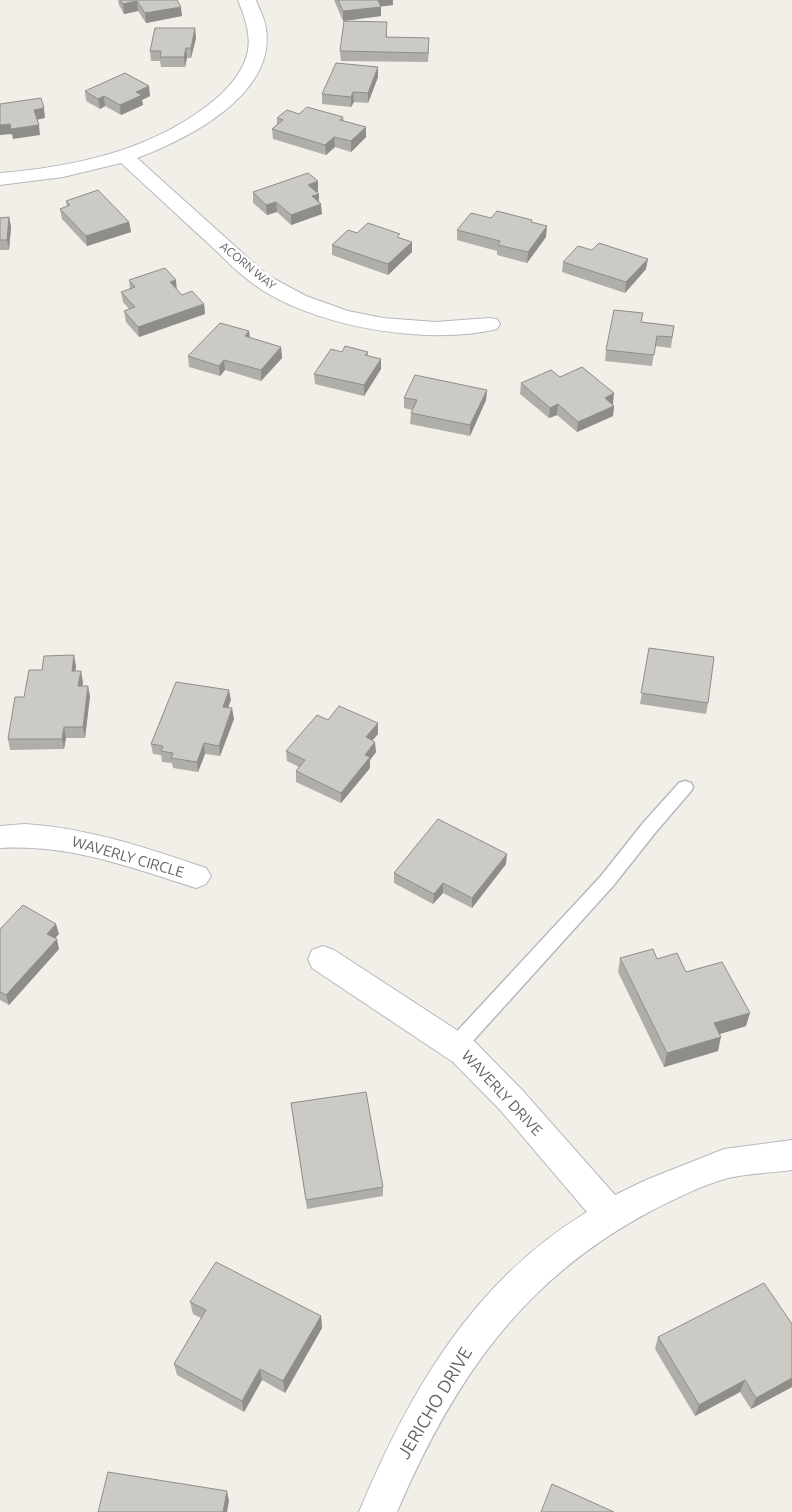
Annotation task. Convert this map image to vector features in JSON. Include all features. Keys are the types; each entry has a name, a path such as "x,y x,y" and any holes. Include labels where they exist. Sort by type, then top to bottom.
{"street":[{"path":"0,179 37,176 124,156 164,140 191,126 225,101 241,83 252,66 258,48 259,31 247,0"},
{"name":"ACORN WAY","path":"124,156 260,279 306,304 341,316 395,326 428,328 488,324"},
{"name":"WAVERLY CIRCLE","path":"0,837 53,837 94,845 196,876"},
{"name":"WAVERLY DRIVE","path":"323,959 456,1046 512,1101 611,1215"},
{"name":"JERICHO DRIVE","path":"378,1512 408,1446 461,1354 512,1294 568,1245 611,1215 661,1188 728,1163 792,1155"}],"lane":[{"path":"456,1046 607,881 649,828 685,787"}],"building":[{"path":"120,0 177,0 181,7 145,13 137,1 123,4"},
{"path":"338,0 378,0 381,7 343,11"},
{"path":"344,21 387,22 386,37 429,38 428,53 340,51"},
{"path":"155,28 195,28 191,48 186,48 184,57 160,57 161,51 150,51"},
{"path":"336,63 378,67 368,93 353,92 351,97 322,94"},
{"path":"125,73 149,86 136,92 142,95 120,105 104,96 98,99 85,91"},
{"path":"41,98 44,108 34,110 39,125 11,129 10,124 0,125 0,104"},
{"path":"307,107 343,117 340,120 366,127 351,141 334,137 325,145 272,129 283,120 277,118 287,110 299,114"},
{"path":"308,173 318,181 308,185 319,194 312,196 321,204 291,215 276,202 266,205 253,192"},
{"path":"98,190 129,222 86,236 60,209 70,205 66,201"},
{"path":"497,211 547,226 528,252 498,245 500,241 457,230 471,213 491,218"},
{"path":"9,217 7,240 0,240 0,218"},
{"path":"368,223 400,234 397,237 412,242 388,264 332,245 348,230 357,233"},
{"path":"599,243 648,259 626,282 563,262 578,246 592,250"},
{"path":"165,268 176,280 170,282 182,295 192,291 204,304 138,327 124,311 135,307 121,292 135,287 129,280"},
{"path":"614,310 643,313 641,322 674,326 672,337 657,336 654,355 606,350"},
{"path":"220,323 249,331 245,336 281,347 261,370 224,360 219,366 188,356"},
{"path":"345,346 368,352 365,355 381,359 364,385 314,374 331,349 342,352"},
{"path":"582,367 614,393 605,398 614,406 578,422 558,404 550,408 521,383 551,370 560,377"},
{"path":"415,375 487,390 470,425 411,413 417,400 404,398"},
{"path":"649,648 714,657 708,703 641,693"},
{"path":"74,655 72,671 81,671 78,686 88,686 83,727 64,727 62,739 8,739 15,697 24,697 29,670 42,670 44,656"},
{"path":"176,682 229,690 223,707 232,708 219,746 204,743 197,762 171,758 173,753 161,751 163,746 151,744"},
{"path":"339,706 378,723 366,737 375,742 365,755 370,757 341,793 296,771 305,760 286,751 317,715 328,720"},
{"path":"438,819 507,854 472,898 443,883 434,894 394,873"},
{"path":"23,905 56,924 47,934 57,939 6,995 0,992 0,929"},
{"path":"653,949 657,959 677,953 686,972 722,962 750,1013 714,1023 721,1037 667,1053 620,958"},
{"path":"366,1092 383,1187 306,1200 291,1103"},
{"path":"216,1262 321,1316 283,1381 260,1369 242,1401 174,1364 206,1310 190,1302"},
{"path":"764,1283 792,1324 792,1378 756,1398 745,1380 699,1405 658,1337"},
{"path":"108,1472 227,1491 223,1512 98,1512"},
{"path":"552,1484 614,1512 541,1512"}]}
